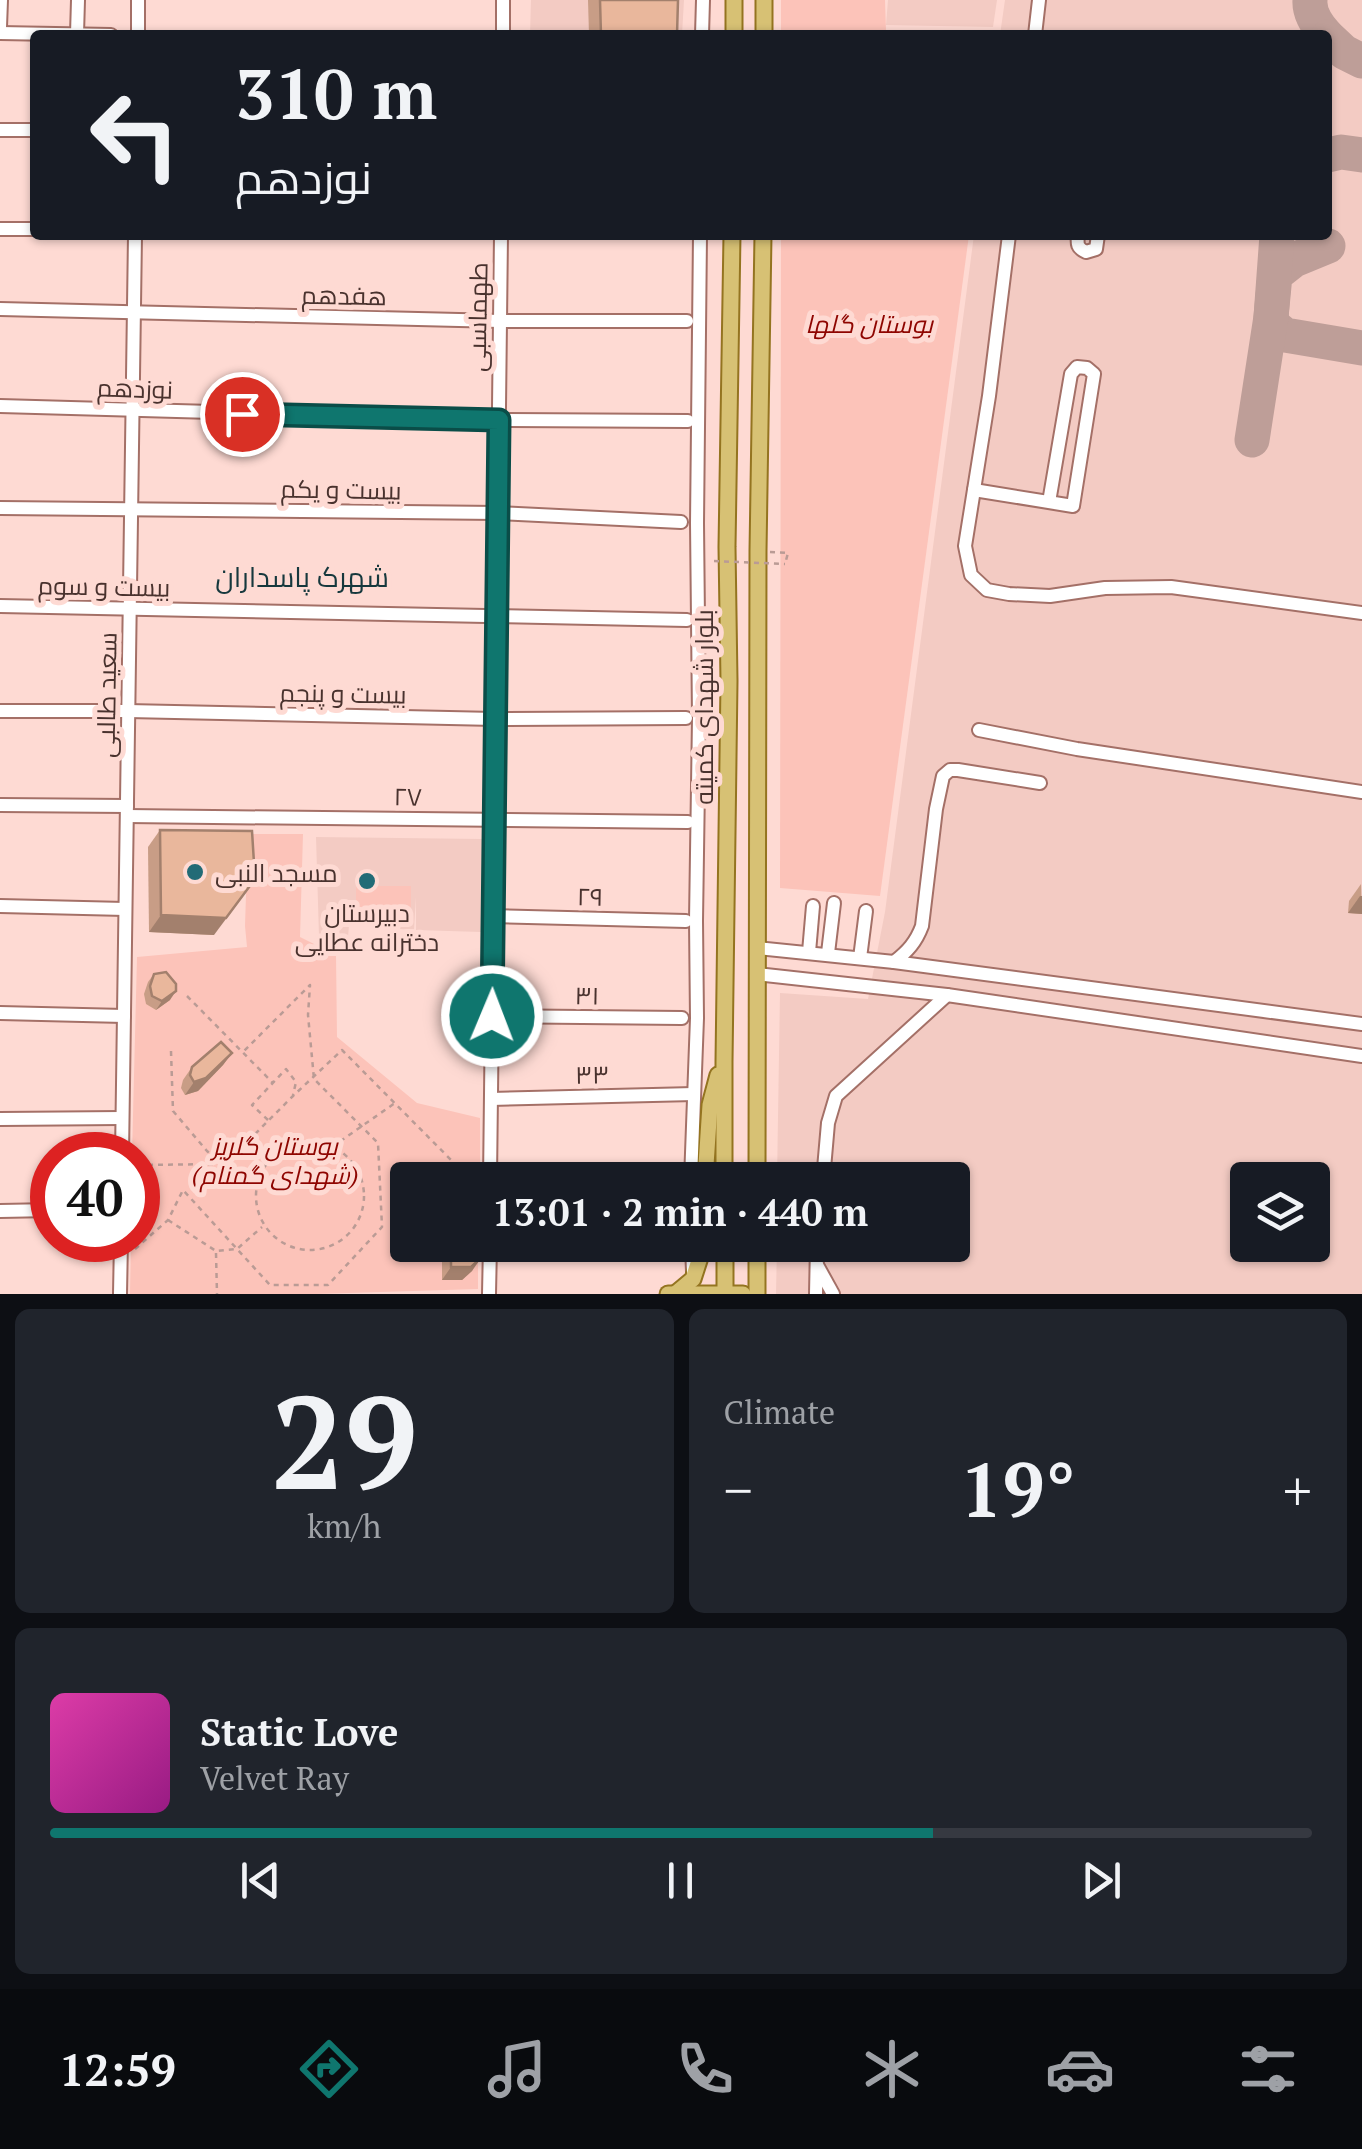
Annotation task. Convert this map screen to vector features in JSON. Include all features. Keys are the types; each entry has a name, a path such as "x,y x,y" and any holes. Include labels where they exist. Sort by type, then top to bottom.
{"main road":[{"path":"734,0 734,30"},
{"path":"764,0 764,30"},
{"name":"بلوار شهدای کمیته","path":"724,1162 732,240"},
{"path":"757,1162 763,240"},
{"path":"706,1162 710,1105 724,1062"},
{"path":"672,1294 693,1279 698,1262"},
{"path":"725,1262 725,1293"},
{"path":"757,1262 757,1294"},
{"path":"672,1294 743,1294"}],"street":[{"path":"1,0 0,30 30,32"},
{"path":"77,30 78,0"},
{"path":"138,0 138,30"},
{"path":"503,0 503,30"},
{"path":"702,30 703,0"},
{"path":"1036,30 1039,0"},
{"path":"0,130 30,130"},
{"path":"0,229 30,229"},
{"name":"سعید طالبی","path":"122,1132 135,240"},
{"name":"طهماسبی","path":"486,1162 491,1099 501,240"},
{"path":"692,1162 697,1018 700,240"},
{"path":"1008,240 966,546 971,575 987,590 1009,594 1050,596 1105,588 1171,587 1362,614"},
{"path":"1077,240 1080,249 1086,252 1096,249 1097,240"},
{"name":"هفدهم","path":"0,309 687,321"},
{"path":"974,490 1073,506 1094,374 1086,368 1077,367 1071,374 1049,502"},
{"name":"نوزدهم","path":"0,406 499,420 688,421"},
{"name":"بیست و یکم","path":"0,508 498,513 681,522"},
{"name":"بیست و سوم","path":"0,606 688,620"},
{"name":"بیست و پنجم","path":"0,711 686,718"},
{"path":"979,730 1362,792"},
{"path":"894,962 917,940 922,926 943,776 958,770 1040,783"},
{"name":"۲۷","path":"0,805 688,822"},
{"path":"828,953 834,903"},
{"path":"0,906 125,909"},
{"path":"809,952 813,906"},
{"path":"860,958 866,911"},
{"name":"۲۹","path":"493,916 686,921"},
{"path":"757,948 828,953 1362,1024"},
{"path":"756,974 874,985 1362,1056"},
{"path":"825,1162 828,1123 836,1096 947,995"},
{"path":"0,1013 124,1016"},
{"name":"۳۱","path":"492,1016 682,1018"},
{"name":"۳۳","path":"491,1099 694,1094"},
{"path":"0,1119 122,1118"},
{"path":"0,1211 30,1210"},
{"path":"120,1262 120,1294"},
{"path":"489,1294 490,1262"},
{"path":"692,1262 693,1279"},
{"path":"815,1262 816,1294"},
{"path":"816,1262 832,1294"}],"path":[{"path":"714,561 785,564 788,553"},
{"path":"160,1227 168,1220 183,1190 270,1285 328,1285 382,1228 378,1143 314,1079 308,1015 310,985 242,1053"},
{"path":"186,996 273,1084"},
{"path":"172,1050 173,1111 221,1164"},
{"path":"160,1165 224,1166 342,1050 453,1162"},
{"path":"269,1121 252,1105 286,1068 296,1082 293,1096"},
{"path":"331,1147 396,1102"},
{"path":"310,1142 331,1147 355,1166 363,1184 364,1202 358,1220 348,1235 332,1246 295,1249 278,1241 264,1226 255,1195 258,1179 278,1152 294,1144 310,1142"},
{"path":"168,1220 216,1251 238,1249 264,1226"},
{"path":"216,1251 217,1294"}],"shaded area":[{"path":"531,0 684,0 682,30 530,30"},
{"path":"888,0 997,0 993,27 886,25"},
{"path":"1005,0 1362,0 1362,1294 776,1294 777,1262 970,1262 970,1162 777,1162 780,993 868,999 885,912 973,240 1332,240 1332,30 1001,30"},
{"path":"316,837 482,839 481,932 416,930 416,897 414,930 400,929 400,924 377,923 349,925 348,937 319,936"}],"green space":[{"path":"781,0 885,0 886,30 781,30"},
{"name":"بوستان گلها","path":"781,240 968,240 880,896 780,888"},
{"name":"بوستان گلریز (شهدای گمنام)","path":"248,834 303,834 300,937 336,955 337,1037 417,1103 480,1118 480,1162 390,1162 390,1262 478,1262 478,1289 130,1294 131,1262 160,1262 160,1132 133,1132 137,957 247,947"},
{"path":"356,886 411,886 411,913 356,913"}],"building":[{"path":"600,0 678,0 677,30 601,30"},
{"name":"مسجد النبی","path":"160,830 252,831 255,879 226,918 161,915"},
{"path":"166,972 176,984 176,991 162,1001 152,996 150,986 154,974"},
{"path":"221,1042 232,1053 206,1078 194,1082 190,1075 192,1067"},
{"path":"451,1262 477,1262 471,1267 451,1267"}],"taxiway":[{"path":"1310,0 1314,19 1322,30"},
{"path":"1332,41 1362,61"},
{"path":"1332,154 1362,155"},
{"path":"1252,440 1271,317 1277,240"},
{"path":"1328,246 1294,260 1275,275 1271,317 1274,326 1285,335 1362,348"}],"place":[{"name":"مسجد النبی","path":"195,872"},
{"name":"دبیرستان دخترانه عطایی","path":"367,881"}],"district":[{"name":"شهرک پاسداران","path":"302,576"}],"route":[{"path":"242,414 499,420 492,1016"}]}
